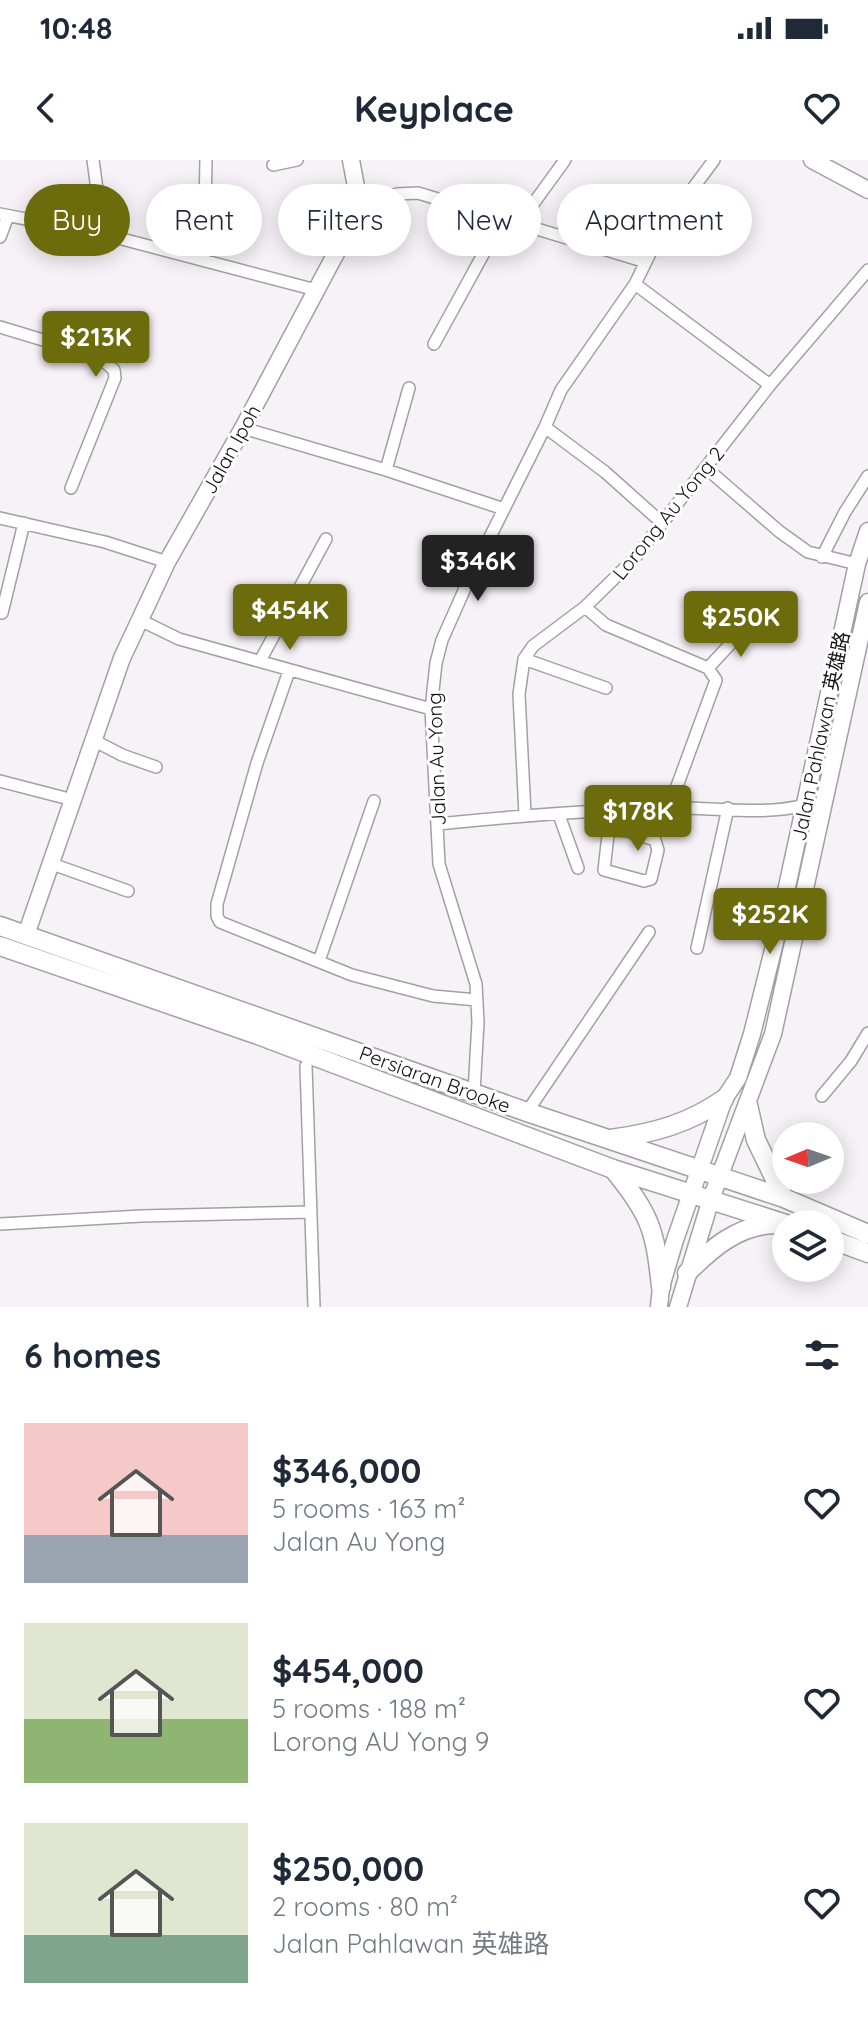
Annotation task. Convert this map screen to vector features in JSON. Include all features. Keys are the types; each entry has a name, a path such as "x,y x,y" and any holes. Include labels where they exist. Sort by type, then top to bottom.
{"main road":[{"path":"351,160 356,184"},
{"path":"812,160 866,186"},
{"name":"Jalan Ipoh","path":"26,935 122,658 167,562 243,428 334,256"},
{"name":"Jalan Pahlawan 英雄路","path":"659,1307 661,1287 724,1099 738,1078 745,1059 799,834 857,564 868,531"},
{"name":"Jalan Pahlawan 英雄路","path":"678,1307 711,1199 773,1034 868,602"},
{"name":"Persiaran Brooke","path":"0,926 234,1018"},
{"name":"Persiaran Brooke","path":"0,946 474,1092 699,1172 784,1198 867,1232"},
{"name":"Persiaran Brooke","path":"259,1026 613,1169 772,1219"},
{"path":"608,1140 651,1134 678,1126 724,1099"},
{"path":"748,1105 756,1140 784,1198"},
{"path":"613,1169 640,1203 652,1228 661,1287"},
{"path":"687,1273 709,1251 744,1230 772,1224"},
{"path":"844,1244 868,1253"}],"street":[{"path":"93,160 96,184"},
{"path":"204,261 206,160"},
{"path":"273,165 297,160"},
{"path":"541,193 565,160"},
{"name":"Jalan Au Yong","path":"474,1092 476,984 439,864 431,709 436,663 442,640 561,390 635,284 661,231 714,160"},
{"path":"0,237 4,215 24,219"},
{"path":"541,229 646,262"},
{"path":"130,241 316,290"},
{"path":"434,344 482,256"},
{"name":"Lorong Au Yong 2","path":"524,659 533,646 585,607 634,559 770,385 868,270"},
{"path":"635,284 770,385"},
{"path":"0,327 99,357 114,370 115,378 71,488"},
{"path":"386,470 409,388"},
{"path":"545,427 605,472 661,522"},
{"path":"243,428 504,509"},
{"path":"706,468 808,552 857,564"},
{"path":"822,557 851,501 868,476"},
{"path":"0,518 105,542 167,562"},
{"path":"2,613 24,523"},
{"path":"260,661 326,539"},
{"path":"585,607 606,625 708,668 713,674 716,684 669,808"},
{"path":"140,620 179,639 431,709"},
{"path":"708,668 747,626"},
{"path":"525,815 519,694 524,659 606,688"},
{"path":"289,671 257,763 216,910 220,922 352,975 433,996 477,1000"},
{"path":"95,741 156,767"},
{"path":"0,781 73,800"},
{"path":"319,961 374,801"},
{"path":"438,824 525,815 669,808 782,811 805,805"},
{"path":"697,948 728,808"},
{"path":"613,811 613,830 608,835 604,870 644,881 651,879 658,850 655,840 613,830"},
{"path":"782,811 799,834"},
{"path":"559,815 578,868"},
{"path":"52,864 128,891"},
{"path":"527,1112 649,932"},
{"path":"822,1096 851,1061 868,1033"},
{"path":"306,1066 314,1307"},
{"path":"0,1224 141,1216 311,1212"}]}
